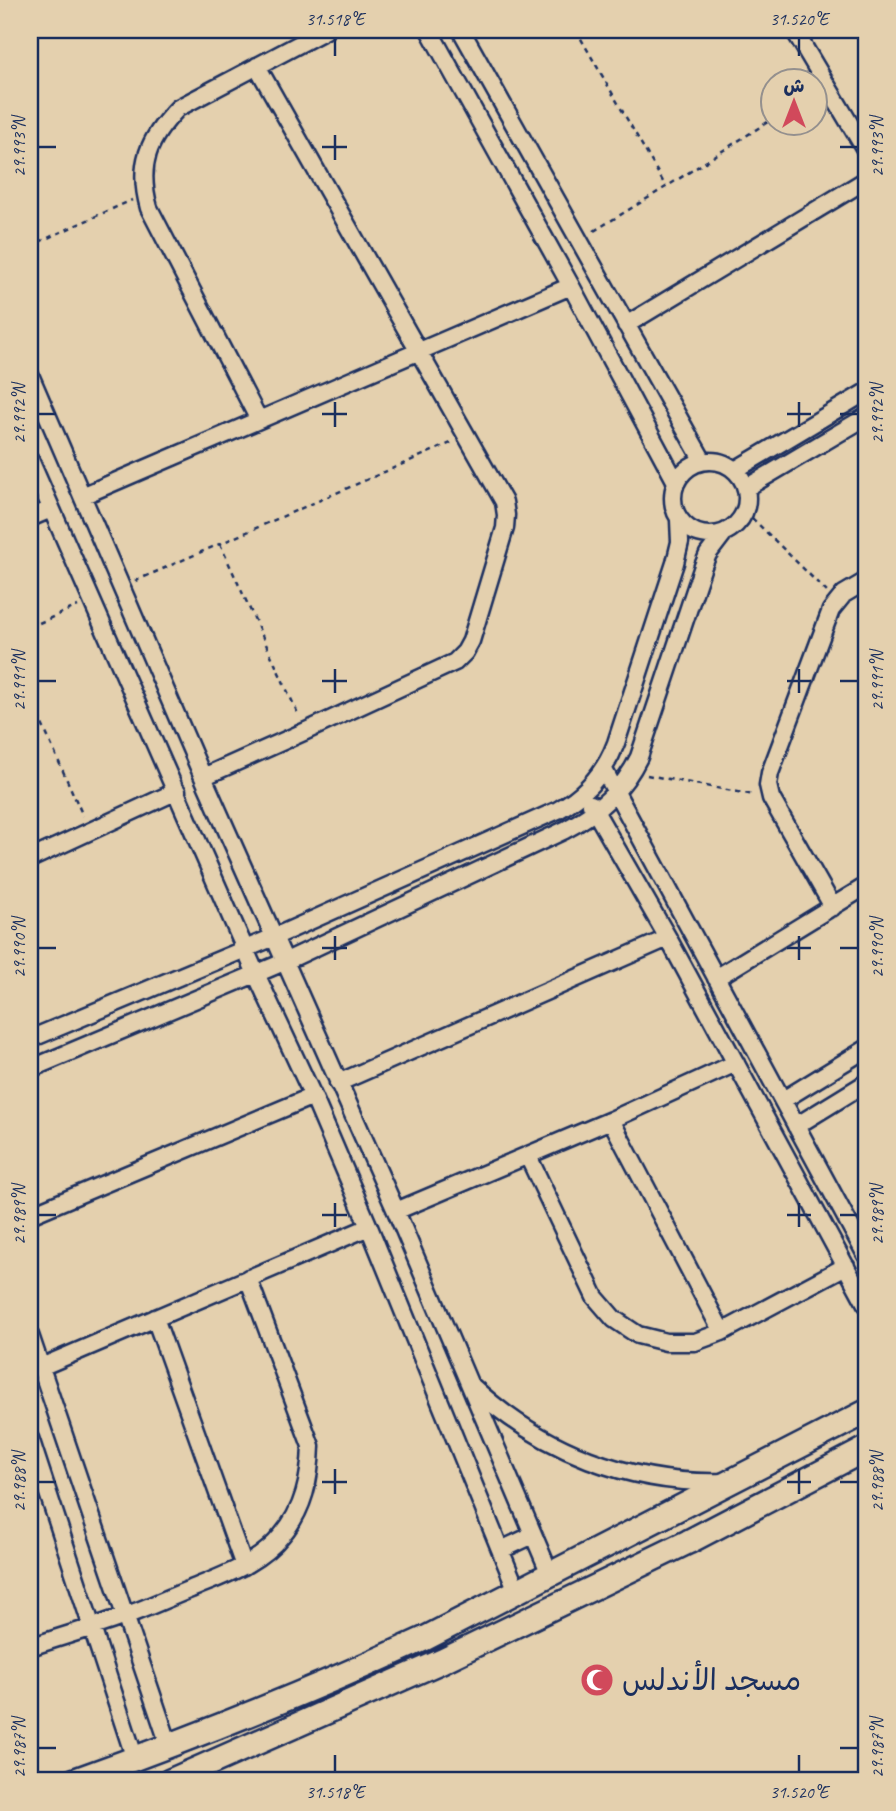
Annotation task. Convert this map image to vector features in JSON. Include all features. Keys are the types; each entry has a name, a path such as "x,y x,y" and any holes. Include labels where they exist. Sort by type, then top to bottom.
{"street":[{"path":"259,420 149,208 145,194 144,170 149,146 161,125 178,108 326,30"},
{"path":"429,30 676,482"},
{"path":"461,30 703,461"},
{"path":"794,30 866,150"},
{"path":"203,777 455,662 465,652 471,640 505,528 506,515 504,502 257,66"},
{"path":"626,325 866,180"},
{"path":"82,496 571,286"},
{"path":"591,323 617,309"},
{"path":"30,375 203,777 396,1211 550,1574"},
{"path":"734,470 866,392"},
{"path":"746,488 866,417"},
{"path":"30,460 256,974 313,1096 517,1591"},
{"path":"30,1069 284,962 565,830 596,811 615,793 639,757 708,554 724,533 740,520 747,504 746,488 734,470 720,462 703,461 690,466 680,476 673,491 675,511 686,527 704,535 724,533"},
{"path":"30,518 51,509"},
{"path":"30,1039 274,937 558,810 583,793 604,770 616,743 675,563 680,542 680,520"},
{"path":"832,907 771,798 768,785 770,773 827,620 844,594 866,581"},
{"path":"604,770 866,1254"},
{"path":"30,859 177,791"},
{"path":"583,793 596,811 668,938 866,1304"},
{"path":"716,978 866,886"},
{"path":"338,1083 668,938"},
{"path":"783,1100 866,1049"},
{"path":"396,1211 611,1120 736,1063"},
{"path":"796,1126 866,1083"},
{"path":"30,1215 313,1096"},
{"path":"611,1120 722,1332"},
{"path":"528,1156 595,1297 614,1319 638,1335 666,1342 695,1342 722,1332 846,1266"},
{"path":"41,1367 369,1227"},
{"path":"30,1647 124,1616 244,1566 264,1553 282,1536 296,1516 311,1470 311,1446 248,1278"},
{"path":"155,1318 244,1566"},
{"path":"30,1335 169,1745"},
{"path":"468,1382 487,1400 529,1431 600,1465 677,1481 730,1482"},
{"path":"73,1781 264,1709 426,1638 866,1412"},
{"path":"30,1438 34,1467 47,1491 135,1759"},
{"path":"170,1781 442,1661 688,1542 866,1449"},
{"path":"30,1497 47,1491"},
{"path":"501,1550 533,1535"}],"path":[{"path":"576,30 666,187"},
{"path":"579,240 760,127"},
{"path":"30,246 145,194"},
{"path":"122,587 467,436"},
{"path":"745,511 837,601"},
{"path":"220,544 306,731"},
{"path":"30,627 93,600"},
{"path":"30,697 90,831"},
{"path":"631,772 771,798"}],"place":[{"name":"مسجد الأندلس","path":"597,1680"}]}
